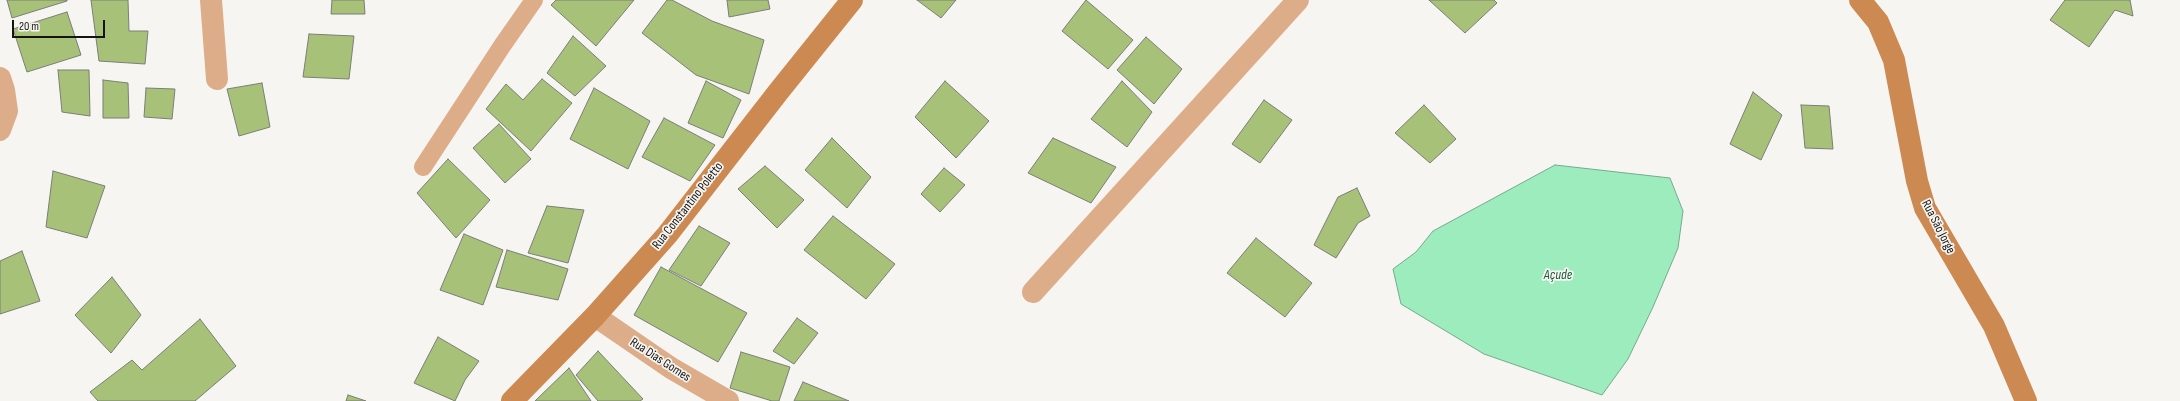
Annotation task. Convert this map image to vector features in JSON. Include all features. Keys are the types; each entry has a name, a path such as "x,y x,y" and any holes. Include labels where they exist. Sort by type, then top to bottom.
{"street":[{"path":"211,0 217,79"},
{"name":"Rua Constantino Poletto","path":"512,401 595,316 667,235 778,90 852,0"},
{"path":"1033,292 1298,0"},
{"name":"Rua São Jorge","path":"1860,0 1878,22 1894,60 1917,180 1925,208 1994,326 2026,401"},
{"path":"0,78 4,90 7,111 0,130"},
{"name":"Rua Dias Gomes","path":"595,316 671,368 728,401"}],"lane":[{"path":"423,167 534,0"}],"water":[{"name":"Açude","path":"1555,165 1670,178 1683,211 1678,248 1653,307 1628,359 1602,395 1484,354 1401,304 1393,269 1416,252 1433,231"}],"building":[{"path":"7,0 67,0 67,1 12,18"},
{"path":"91,0 128,0 129,31 148,31 145,64 99,61"},
{"path":"332,0 364,0 365,14 331,14"},
{"path":"556,0 634,0 596,46 551,5"},
{"path":"667,0 672,0 712,21 764,40 749,94 696,75 642,33"},
{"path":"727,0 768,0 770,9 729,17"},
{"path":"917,0 956,0 941,18"},
{"path":"1086,0 1133,40 1108,69 1062,31"},
{"path":"1429,0 1494,0 1497,3 1465,33"},
{"path":"2065,0 2130,0 2133,16 2115,10 2089,47 2050,20"},
{"path":"67,12 81,55 27,72 13,29"},
{"path":"309,34 354,36 349,79 303,77"},
{"path":"573,36 606,66 575,96 547,73"},
{"path":"1146,37 1182,69 1154,104 1117,70"},
{"path":"58,70 89,70 90,116 62,112"},
{"path":"542,79 572,103 531,151 486,109 506,84 523,100"},
{"path":"103,80 128,83 129,118 103,118"},
{"path":"706,81 741,100 723,138 688,123"},
{"path":"945,81 989,121 956,158 915,117"},
{"path":"1122,81 1152,112 1127,147 1091,119"},
{"path":"262,83 270,127 239,136 227,89"},
{"path":"146,88 175,89 172,119 144,117"},
{"path":"594,88 650,121 628,169 570,139"},
{"path":"1753,92 1782,115 1761,160 1730,144"},
{"path":"1264,100 1292,120 1260,163 1232,144"},
{"path":"1424,105 1456,139 1430,163 1395,133"},
{"path":"1801,105 1829,106 1833,149 1805,148"},
{"path":"664,118 715,145 690,181 642,157"},
{"path":"499,124 531,159 505,183 473,148"},
{"path":"832,138 871,177 847,208 805,170"},
{"path":"1053,138 1116,167 1091,203 1028,173"},
{"path":"448,159 490,200 456,238 417,193"},
{"path":"765,166 804,200 777,228 738,189"},
{"path":"944,168 965,185 940,212 921,194"},
{"path":"53,171 105,186 87,238 46,227"},
{"path":"1357,188 1370,216 1358,223 1336,258 1314,245 1338,197"},
{"path":"547,206 584,210 568,263 528,253"},
{"path":"833,216 895,264 866,299 804,250"},
{"path":"699,226 730,243 701,286 669,270"},
{"path":"464,234 503,250 483,305 440,290"},
{"path":"1256,238 1312,283 1285,317 1227,273"},
{"path":"507,250 568,269 558,300 496,287"},
{"path":"22,251 40,301 0,314 0,261"},
{"path":"661,267 747,313 718,362 634,315"},
{"path":"112,277 141,315 111,353 75,315"},
{"path":"797,318 818,333 794,364 773,351"},
{"path":"200,319 236,366 195,401 98,401 90,392 132,360 142,370"},
{"path":"438,337 479,361 465,380 455,401 414,383"},
{"path":"598,351 643,399 640,401 598,401 576,375"},
{"path":"741,352 790,367 779,401 772,401 730,388"},
{"path":"569,368 591,401 535,401"},
{"path":"803,382 849,401 794,401"},
{"path":"348,395 366,401 346,401"}]}
